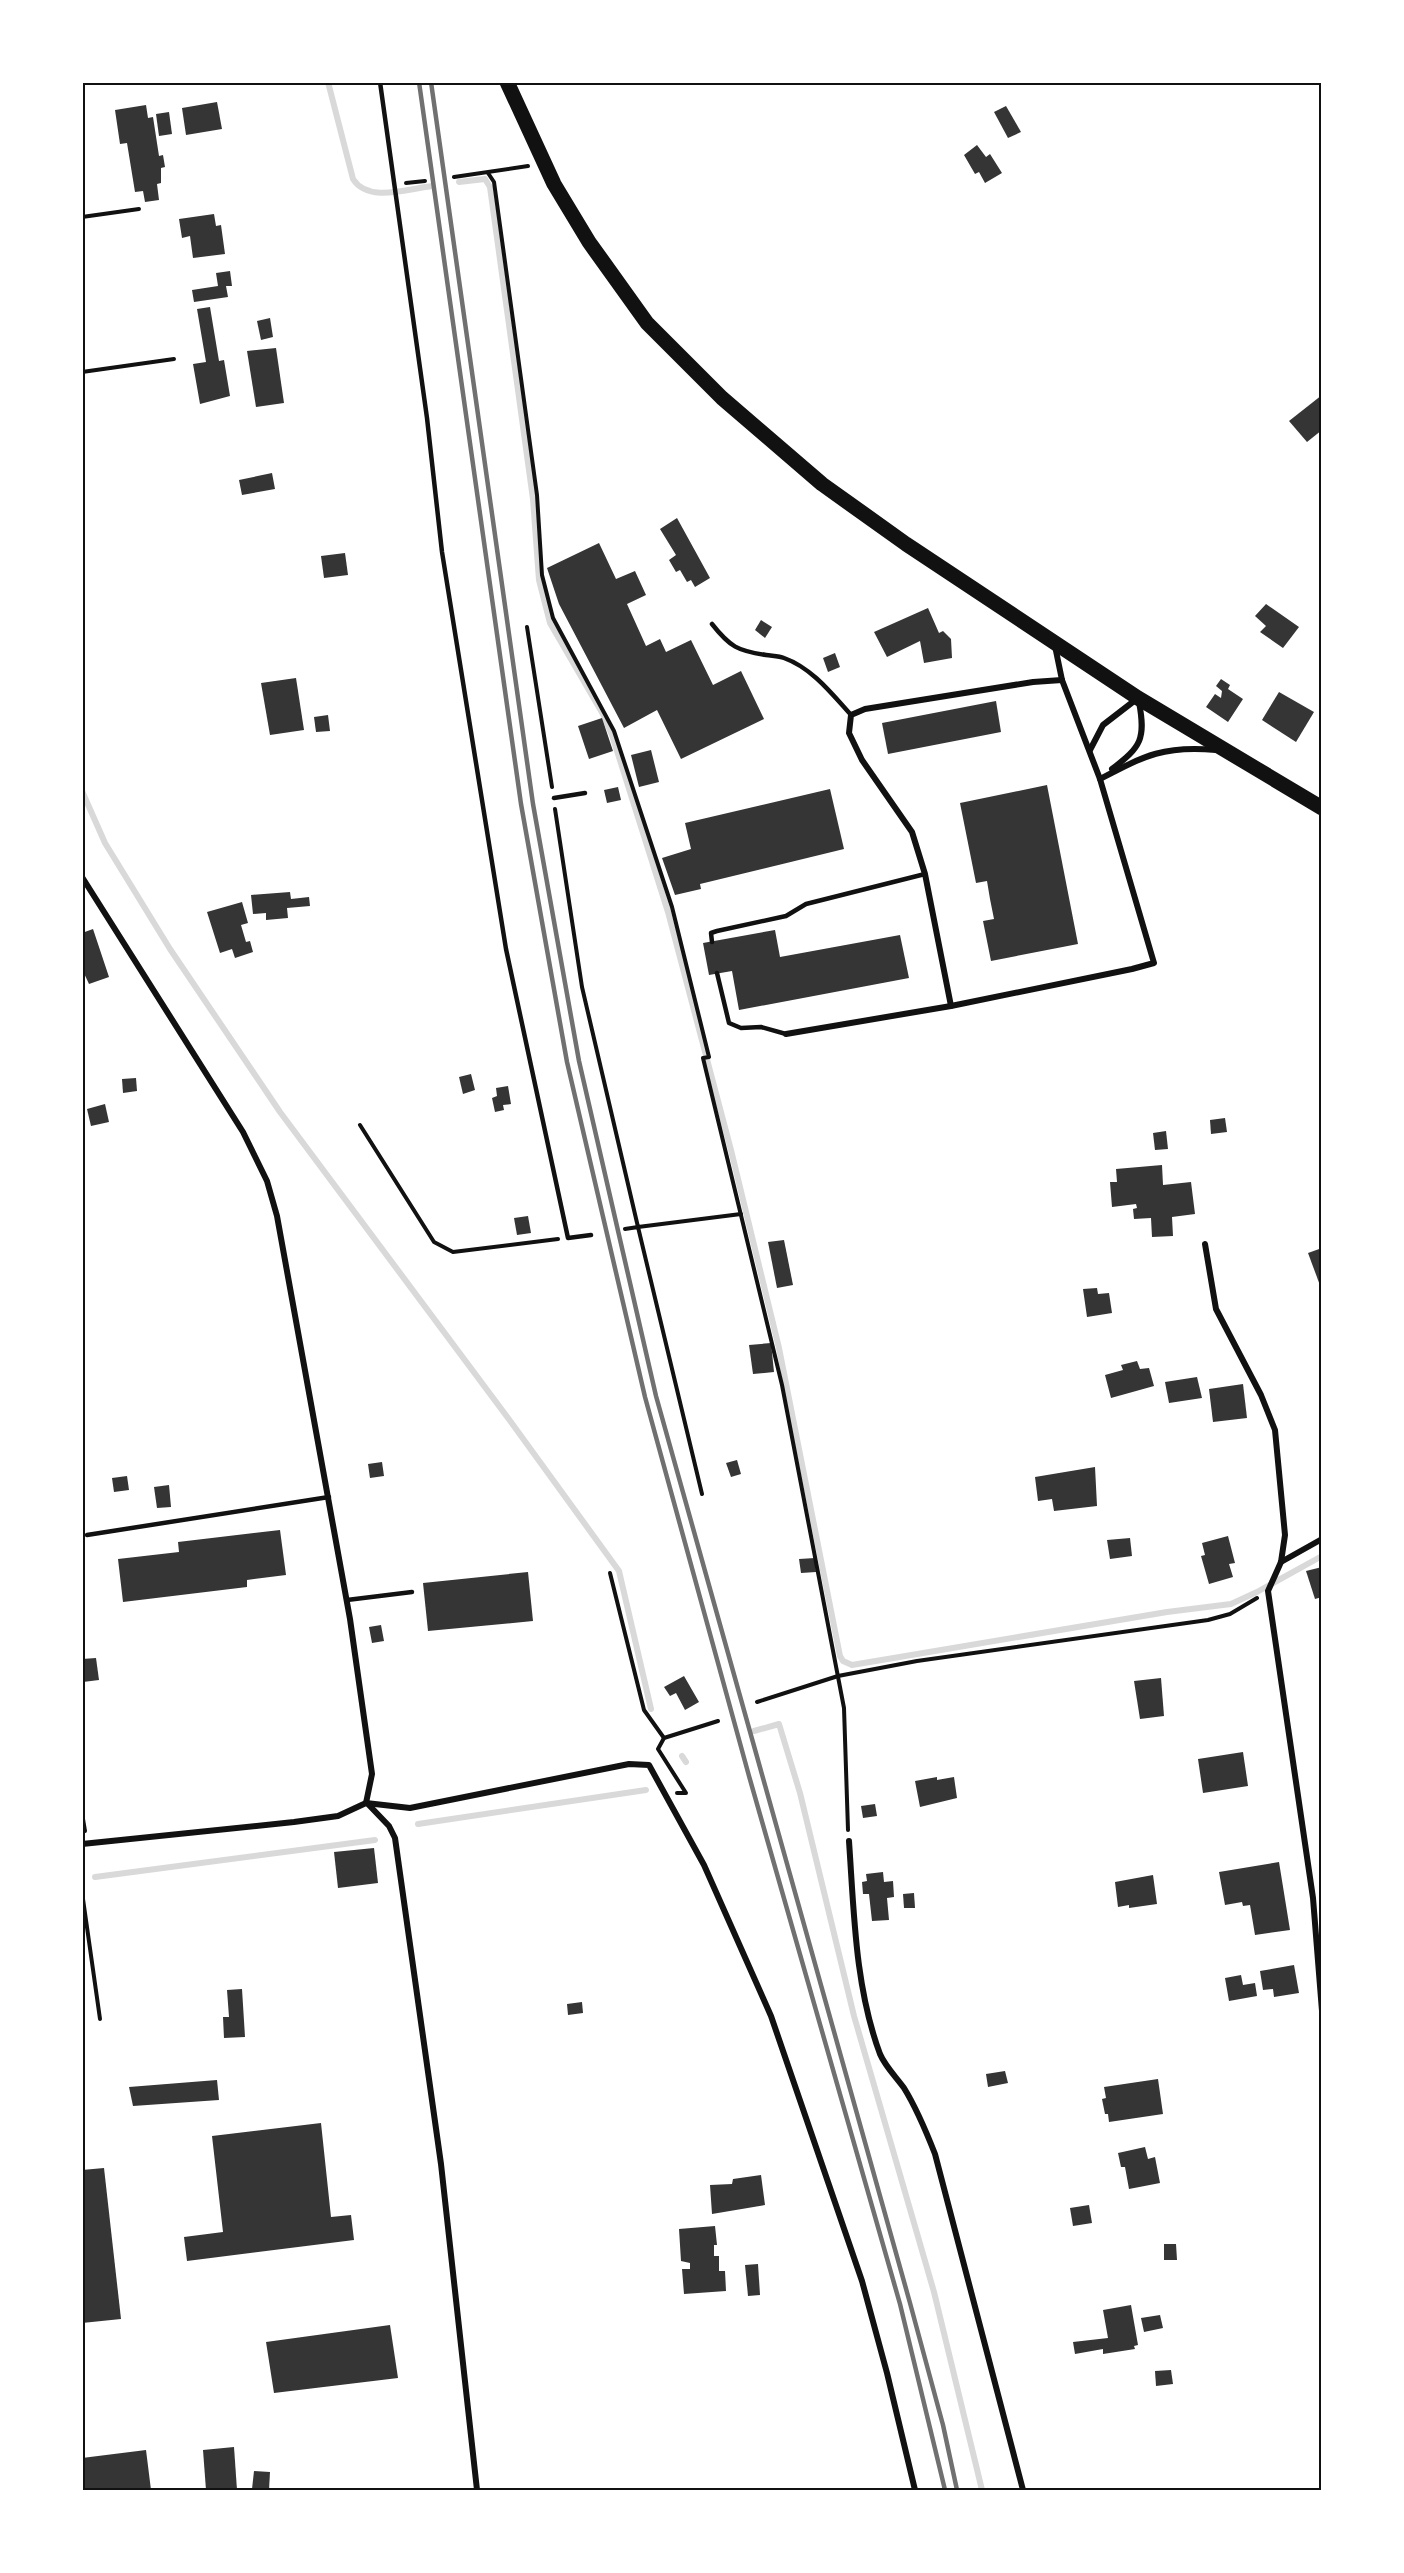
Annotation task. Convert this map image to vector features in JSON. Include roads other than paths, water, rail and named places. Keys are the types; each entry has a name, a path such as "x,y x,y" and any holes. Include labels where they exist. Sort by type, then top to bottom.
{"main road":[{"path":"507,82 544,164 589,242 648,323 722,398 822,484 906,544 1138,698 1322,808"}],"street":[{"path":"786,1034 951,1006 1154,963 1100,779 1062,680 1055,644"},
{"path":"951,1006 925,874 912,832 862,760 849,733 851,715 865,709 1033,682 1062,680"},
{"path":"1090,750 1103,725 1138,698 1143,724 1140,741 1133,753 1100,779"},
{"path":"1100,779 1160,751 1193,748 1227,751"},
{"path":"82,877 243,1132 267,1181 277,1216 347,1600 372,1774 366,1803"},
{"path":"1204,1244 1216,1309 1262,1395 1275,1430 1285,1535 1281,1562 1268,1592 1313,1898 1322,2011"},
{"path":"1281,1562 1322,1539"},
{"path":"84,1844 338,1816 366,1803 410,1808 628,1764 649,1765 704,1865 771,2016 862,2281 915,2490"},
{"path":"366,1803 389,1826 395,1838 441,2164 477,2490"},
{"path":"849,1841 856,1940 867,2012 881,2057 910,2098 935,2154 1023,2490"},
{"path":"1313,1898 1322,1898"}],"lane":[{"path":"380,82 442,552 506,949 568,1238 591,1235"},
{"path":"712,624 725,641 741,652 783,657 803,667 825,686 851,715"},
{"path":"554,798 585,793"},
{"path":"712,942 711,933 717,931 786,916 806,904 925,874"},
{"path":"717,973 729,1023 741,1028 761,1027 786,1034"},
{"path":"87,1535 329,1497"},
{"path":"347,1600 412,1592"}],"waterway":[{"path":"328,82 353,179 368,191 378,193 432,186"},
{"path":"459,182 485,179 490,187 533,499 539,580 550,623 604,716 612,735 668,912 731,1150 779,1348 840,1656 843,1661 852,1665 1167,1612 1231,1604 1322,1556"},
{"path":"82,791 105,843 170,949 280,1112 619,1571 651,1709"},
{"path":"754,1731 779,1724 800,1793 854,2016 934,2292 982,2490"},
{"path":"682,1756 686,1762"},
{"path":"418,1824 646,1790"},
{"path":"95,1877 375,1840"}],"railway":[{"path":"419,82 521,804 567,1062 645,1397 749,1776 900,2304 945,2490"},
{"path":"431,82 533,804 579,1061 656,1396 910,2303 943,2425 957,2490"}]}
